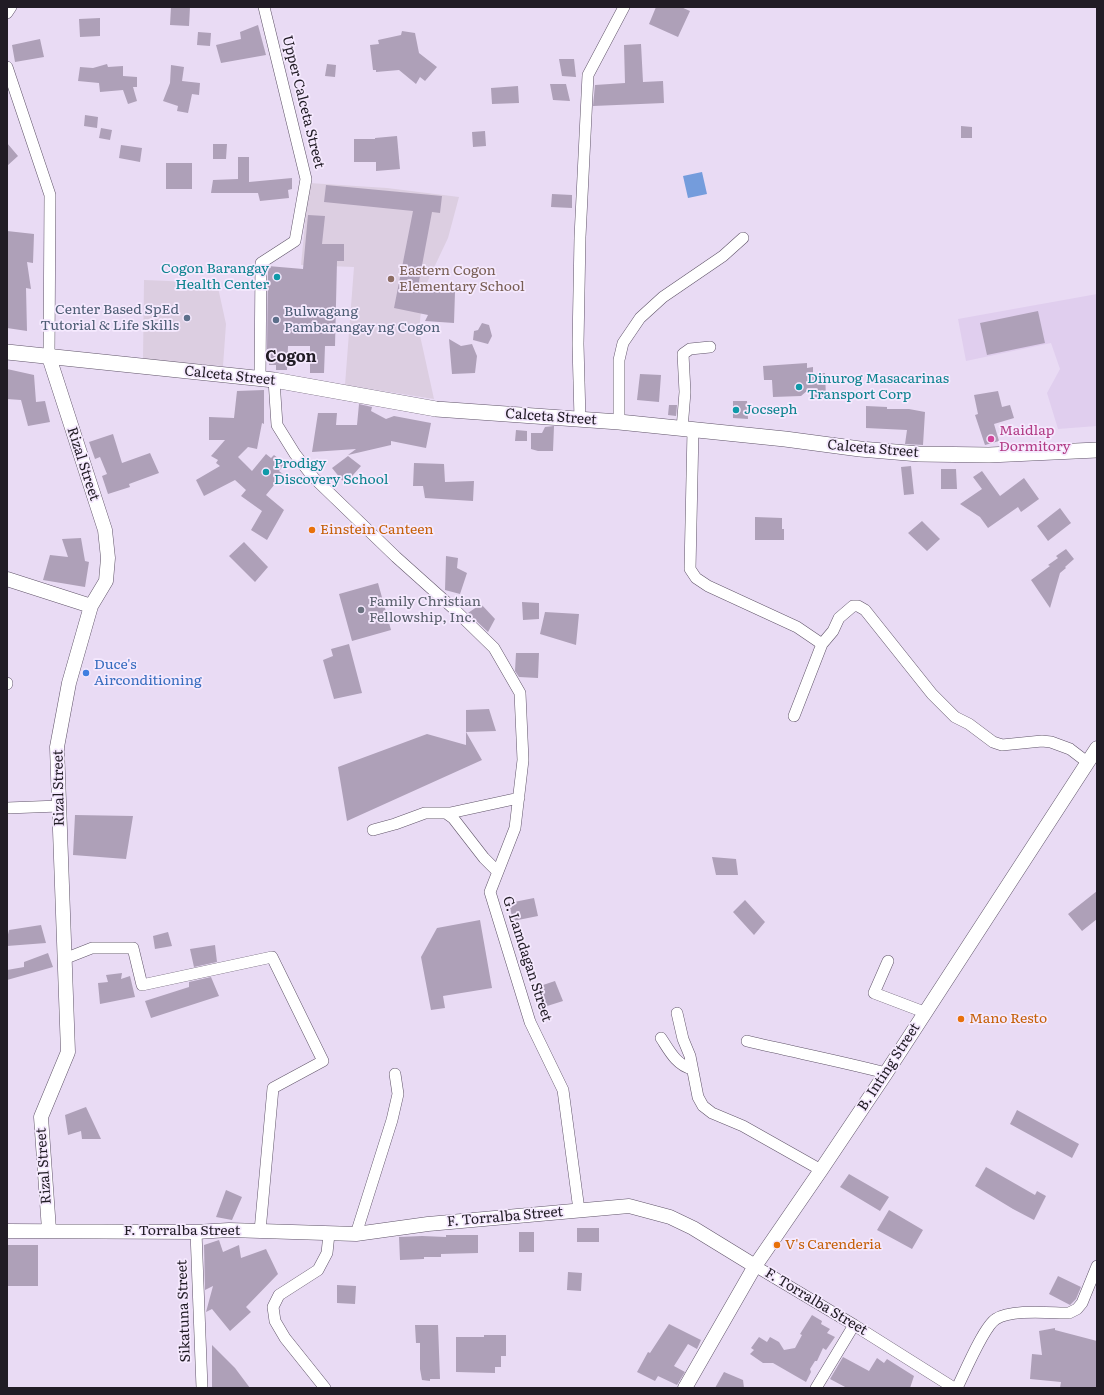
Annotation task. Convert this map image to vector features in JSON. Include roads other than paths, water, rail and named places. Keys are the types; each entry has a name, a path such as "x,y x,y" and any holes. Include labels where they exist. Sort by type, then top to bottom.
{"main road":[{"name":"Calceta Street","path":"7,352 267,379 436,409 619,422 784,439 860,449 918,454 989,455 1097,450"}],"street":[{"path":"7,13 11,7"},
{"name":"Upper Calceta Street","path":"264,7 306,179 295,241 261,263 267,379"},
{"path":"580,419 578,344 580,237 588,75 624,7"},
{"path":"7,67 50,195 49,357"},
{"path":"619,422 619,360 623,343 640,318 663,297 723,256 743,238"},
{"path":"710,348 690,349 684,354 688,429 690,569 696,578 708,586 797,627 822,644"},
{"name":"Rizal Street","path":"49,357 105,530 108,558 106,581 91,606 69,683 57,747 68,1052 41,1117 49,1230"},
{"name":"G. Lamdagan Street","path":"267,379 277,425 295,454 313,478 494,648 520,693 523,760 515,828 490,892 530,1022 563,1090 579,1210"},
{"path":"7,579 91,606"},
{"path":"794,716 822,644 833,631 839,618 853,606 858,606 865,610 932,694 955,717 969,724 993,742 1002,745 1042,741 1050,742 1094,755"},
{"name":"B. Inting Street","path":"685,1388 755,1266 886,1073 924,1012 1094,755"},
{"path":"373,830 425,813 446,813 518,798"},
{"path":"7,808 59,806"},
{"path":"446,813 453,818 484,858 497,871"},
{"path":"64,959 92,948 133,948 142,985 272,957 323,1061 273,1088 260,1231"},
{"path":"888,961 874,993 924,1012"},
{"path":"678,1013 683,1039 690,1056 698,1097 703,1106 712,1113 743,1126 821,1170"},
{"path":"683,1039 658,1037 675,1059 684,1067 692,1069"},
{"path":"747,1041 800,1054 845,1062 886,1073"},
{"path":"356,1234 392,1120 398,1094 395,1074"},
{"name":"F. Torralba Street","path":"7,1231 260,1231 356,1234 428,1224 629,1206 670,1216 693,1228 854,1325 954,1388"},
{"name":"Sikatuna Street","path":"196,1232 202,1388"},
{"path":"325,1388 285,1338 275,1321 273,1307 279,1295 318,1270 327,1253 329,1234"},
{"path":"957,1388 985,1332 995,1319 1010,1314 1069,1313 1077,1309 1082,1303 1097,1266"},
{"path":"816,1388 854,1325"}],"water":[{"path":"702,172 707,194 688,198 683,176"}],"place":[{"name":"Cogon Barangay Health Center","path":"277,277"},
{"name":"Eastern Cogon Elementary School","path":"391,279"},
{"name":"Center Based SpEd Tutorial & Life Skills","path":"187,318"},
{"name":"Bulwagang Pambarangay ng Cogon","path":"276,320"},
{"name":"Dinurog Masacarinas Transport Corp","path":"799,387"},
{"name":"Jocseph","path":"736,410"},
{"name":"Maidlap Dormitory","path":"991,439"},
{"name":"Prodigy Discovery School","path":"266,472"},
{"name":"Einstein Canteen","path":"312,530"},
{"name":"Family Christian Fellowship, Inc.","path":"361,610"},
{"name":"Duce's Airconditioning","path":"86,673"},
{"name":"Mano Resto","path":"961,1019"},
{"name":"V's Carenderia","path":"777,1245"}],"district":[{"name":"Cogon","path":"291,357"}]}
